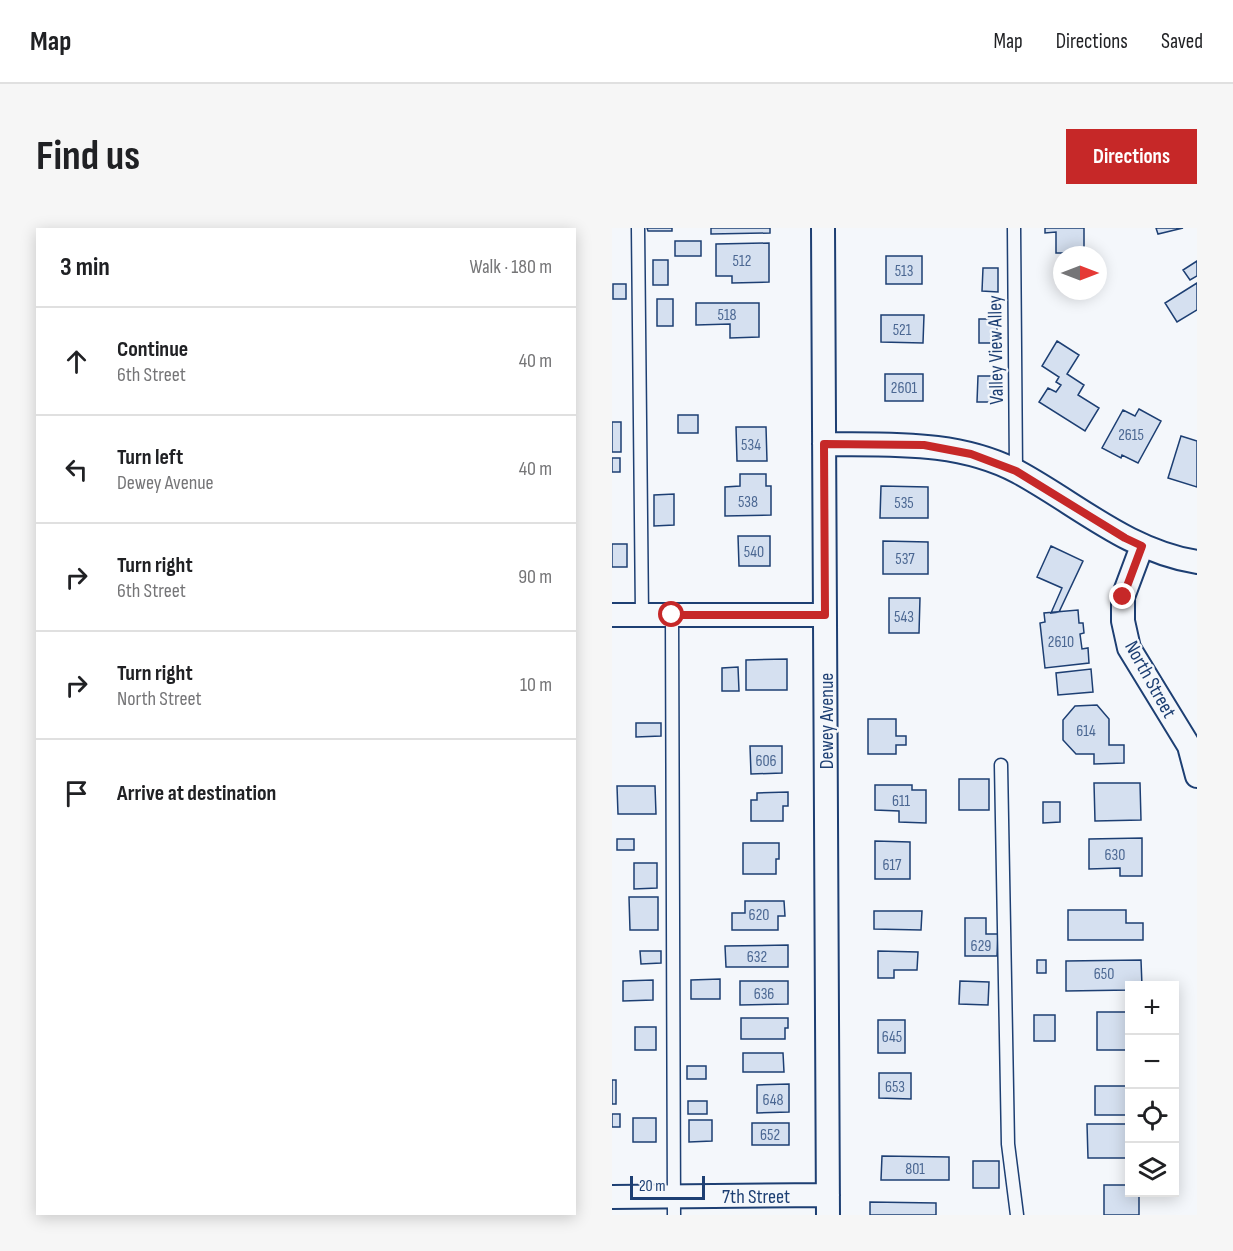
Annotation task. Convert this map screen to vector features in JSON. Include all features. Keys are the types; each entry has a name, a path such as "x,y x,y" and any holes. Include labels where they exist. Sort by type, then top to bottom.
{"street":[{"name":"Dewey Avenue","path":"823,228 828,1205"},
{"path":"824,444 924,445 971,454 1016,471 1125,538 1175,559 1197,562"},
{"name":"North Street","path":"1142,546 1123,597 1123,621 1130,648 1189,746 1197,776"},
{"path":"612,615 825,615"},
{"name":"7th Street","path":"612,1197 674,1206 828,1205"}],"lane":[{"path":"638,228 642,615"},
{"name":"Valley View Alley","path":"1014,228 1016,471"},
{"path":"672,615 674,1206"},
{"path":"1001,765 1008,1144 1017,1215"}],"building":[{"path":"647,228 672,228 672,231 648,231"},
{"path":"711,228 770,228 770,233 711,234"},
{"path":"1045,228 1084,228 1084,246 1056,246 1056,232 1045,233"},
{"path":"1156,228 1183,228 1158,234"},
{"path":"675,241 701,241 701,256 675,256"},
{"path":"769,243 769,282 732,283 732,276 716,276 716,244"},
{"path":"886,256 922,256 922,284 886,284"},
{"path":"653,260 668,260 668,285 653,285"},
{"path":"1197,261 1197,276 1190,280 1183,270"},
{"path":"983,268 998,268 998,292 982,291"},
{"path":"1197,283 1197,310 1177,322 1165,303"},
{"path":"613,284 626,284 626,299 613,299"},
{"path":"657,299 673,299 673,326 657,326"},
{"path":"696,303 759,303 759,337 730,338 730,324 696,325"},
{"path":"881,315 924,315 923,343 881,342"},
{"path":"979,319 997,319 997,343 979,343"},
{"path":"1057,341 1079,355 1067,374 1084,385 1078,395 1099,408 1085,431 1039,402 1048,388 1056,392 1061,385 1056,382 1059,377 1042,366"},
{"path":"885,374 923,374 923,401 885,401"},
{"path":"978,376 994,376 994,402 977,402"},
{"path":"1139,409 1161,421 1138,463 1122,455 1121,458 1102,448 1123,410 1135,416"},
{"path":"678,415 698,415 698,433 678,433"},
{"path":"612,422 621,422 621,452 612,452"},
{"path":"736,427 766,427 767,461 737,461"},
{"path":"1181,436 1197,441 1197,487 1168,478"},
{"path":"612,458 620,458 620,472 612,472"},
{"path":"740,474 766,474 766,486 771,486 771,515 725,516 725,487 740,486"},
{"path":"881,486 928,487 928,518 880,518"},
{"path":"674,494 674,525 654,526 654,495"},
{"path":"738,536 770,536 770,566 739,566"},
{"path":"883,541 928,542 928,574 883,574"},
{"path":"612,544 627,544 627,567 612,567"},
{"path":"1051,546 1083,561 1059,612 1051,613 1062,588 1037,577"},
{"path":"889,598 920,598 919,633 889,633"},
{"path":"1078,610 1079,623 1083,623 1084,633 1080,634 1082,649 1088,648 1089,663 1045,668 1040,623 1045,622 1044,613"},
{"path":"787,659 787,690 746,690 746,660"},
{"path":"738,667 739,691 722,691 722,668"},
{"path":"1091,669 1093,692 1058,695 1056,673"},
{"path":"1097,705 1109,719 1109,745 1124,745 1124,763 1094,764 1094,754 1076,754 1063,740 1063,720 1075,706"},
{"path":"868,719 896,719 896,736 906,736 906,745 896,745 896,754 868,754"},
{"path":"636,723 661,723 661,736 636,737"},
{"path":"750,746 782,746 782,773 751,774"},
{"path":"959,779 989,779 989,810 959,810"},
{"path":"1094,783 1140,783 1141,820 1095,821"},
{"path":"875,785 912,785 912,790 926,790 926,823 899,822 899,811 875,810"},
{"path":"617,786 655,786 656,814 618,814"},
{"path":"788,792 788,806 783,806 783,821 751,821 751,800 757,800 757,793"},
{"path":"1043,802 1060,802 1060,822 1043,823"},
{"path":"1142,838 1142,876 1120,876 1120,868 1089,869 1089,839"},
{"path":"617,839 634,839 634,850 617,850"},
{"path":"875,841 910,842 910,879 875,879"},
{"path":"743,843 779,843 776,874 743,874"},
{"path":"634,863 657,863 657,888 634,889"},
{"path":"629,897 658,897 658,930 630,930"},
{"path":"745,901 784,901 785,916 778,916 778,930 732,930 732,913 745,913"},
{"path":"1068,910 1126,910 1126,923 1143,923 1143,940 1068,940"},
{"path":"874,911 922,911 921,930 874,929"},
{"path":"965,918 986,918 986,934 998,934 997,956 965,956"},
{"path":"788,945 788,967 726,967 725,946"},
{"path":"640,951 661,951 661,963 641,964"},
{"path":"878,951 918,952 917,970 894,970 894,978 878,978"},
{"path":"1037,960 1046,960 1046,973 1037,973"},
{"path":"1141,960 1142,981 1125,981 1125,990 1066,991 1066,961"},
{"path":"720,979 720,999 691,999 691,980"},
{"path":"653,980 653,1000 623,1001 623,981"},
{"path":"740,981 788,981 788,1004 740,1005"},
{"path":"960,981 989,982 988,1005 959,1004"},
{"path":"1097,1012 1125,1012 1125,1050 1097,1050"},
{"path":"1034,1015 1055,1015 1055,1041 1034,1041"},
{"path":"741,1018 788,1018 785,1039 741,1039"},
{"path":"878,1020 905,1020 905,1053 878,1053"},
{"path":"635,1027 656,1027 656,1050 635,1050"},
{"path":"743,1053 783,1053 784,1072 743,1072"},
{"path":"687,1066 706,1066 706,1079 687,1079"},
{"path":"879,1073 911,1073 911,1099 879,1098"},
{"path":"612,1080 616,1080 616,1104 612,1104"},
{"path":"789,1084 789,1112 757,1113 757,1085"},
{"path":"1095,1086 1125,1086 1125,1115 1095,1115"},
{"path":"688,1101 707,1101 707,1114 688,1114"},
{"path":"612,1114 620,1114 620,1127 612,1127"},
{"path":"633,1118 656,1118 656,1142 633,1142"},
{"path":"689,1120 712,1120 712,1141 689,1142"},
{"path":"752,1123 789,1123 789,1145 752,1145"},
{"path":"1087,1124 1125,1124 1125,1158 1088,1158"},
{"path":"882,1156 949,1157 949,1180 881,1180"},
{"path":"973,1161 999,1161 999,1188 973,1188"},
{"path":"1104,1185 1125,1185 1125,1197 1139,1197 1139,1215 1104,1215"},
{"path":"870,1202 936,1203 936,1215 870,1215"}],"route":[{"path":"672,615 825,615 824,444 924,445 971,454 1016,471 1125,538 1142,546 1123,597"}]}
